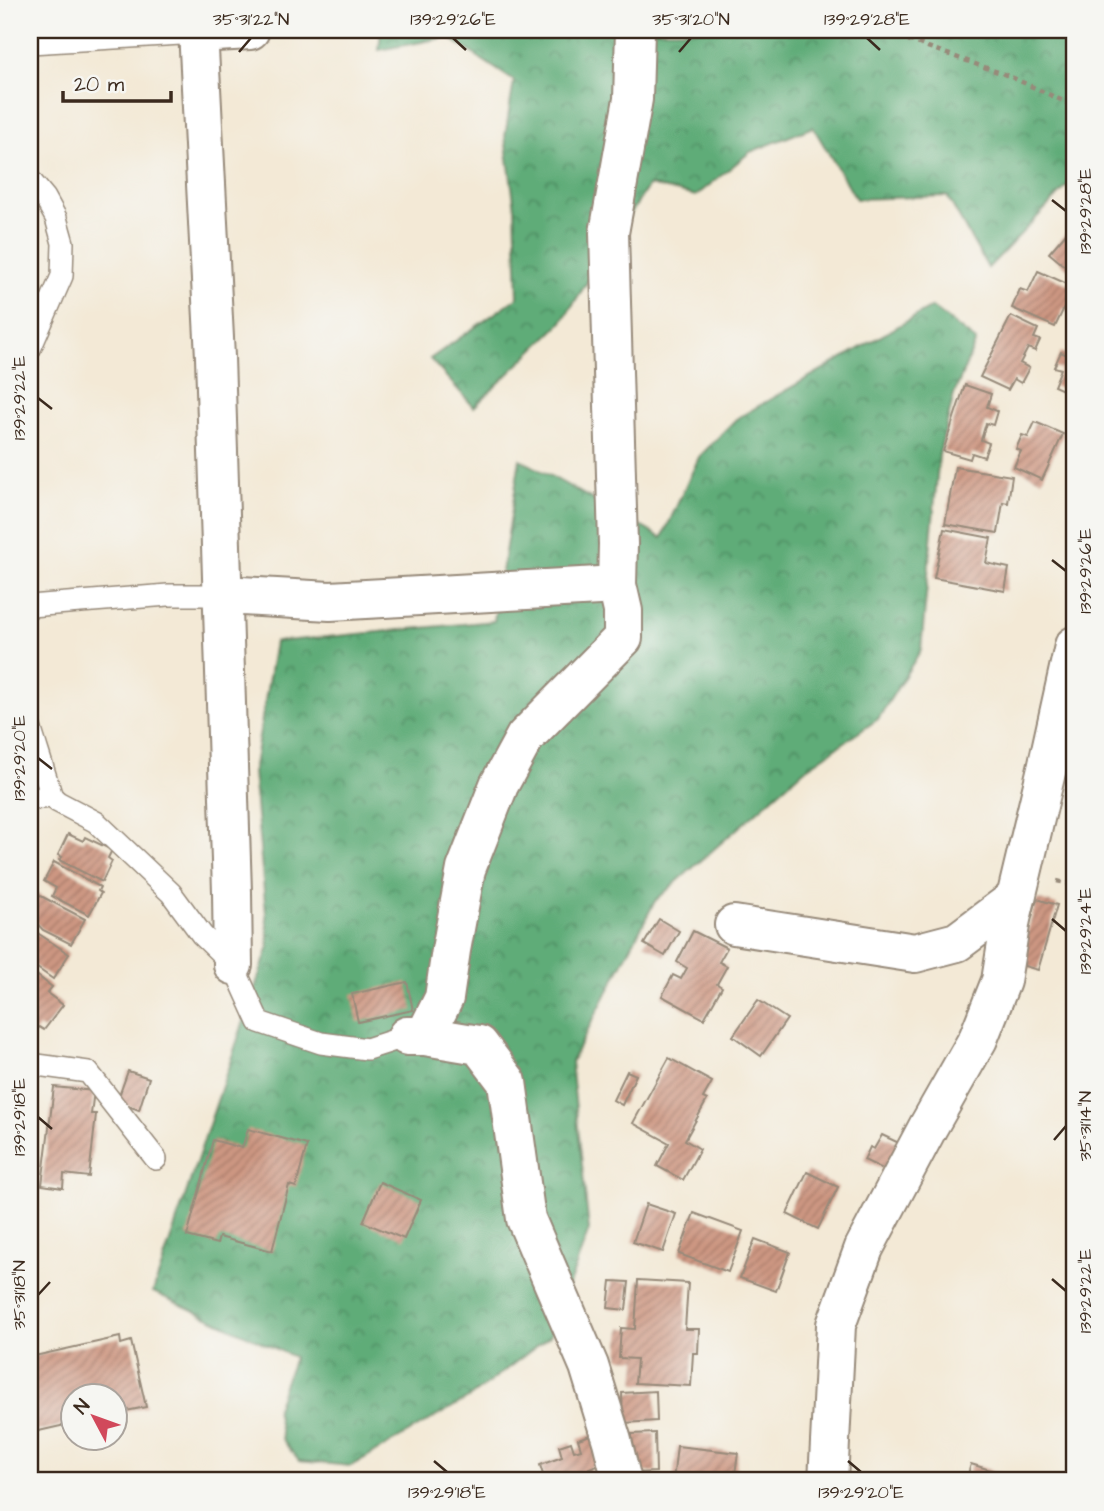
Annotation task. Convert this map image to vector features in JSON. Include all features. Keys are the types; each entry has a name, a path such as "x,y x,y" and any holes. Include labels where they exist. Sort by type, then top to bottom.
{"street":[{"path":"233,965 215,357 198,32 250,30"},
{"path":"622,1481 589,1366 526,1219 507,1082 479,1045 416,1036 444,998 466,869 499,785 526,737 623,638 623,611 617,585 609,233 633,99 635,30"},
{"path":"223,595 330,601 617,585"},
{"path":"828,1481 836,1325 864,1248 978,1039 1001,981 1011,919 1074,646"},
{"path":"734,925 915,953 957,942 1016,898"}],"lane":[{"path":"30,43 198,32"},
{"path":"30,180 57,218 63,243 62,276 30,349"},
{"path":"30,606 168,594 223,595"},
{"path":"30,727 52,797 96,822 171,892 202,936 233,965 259,1022 321,1043 367,1049 416,1036"},
{"path":"30,799 52,797"},
{"path":"30,1064 88,1072 156,1159"}],"path":[{"path":"880,30 1009,76 1074,106"}],"green space":[{"path":"381,30 1074,30 1074,184 1070,183 988,268 947,196 856,199 813,127 750,152 696,196 649,185 561,323 474,407 430,359 518,297 515,208 505,137 514,81 448,37 379,50"},
{"path":"932,307 976,341 954,394 939,455 921,650 878,719 804,770 655,901 571,1062 589,1230 550,1336 470,1397 351,1466 299,1461 282,1439 276,1408 294,1357 153,1292 269,946 253,772 275,642 494,621 520,459 662,538 699,457 736,419"}],"building":[{"path":"1074,224 1074,269 1072,272 1049,253"},
{"path":"1038,271 1074,287 1074,298 1069,311 1064,308 1055,327 1012,308 1020,289 1028,292"},
{"path":"1011,316 1038,329 1034,338 1040,340 1035,351 1028,348 1020,363 1029,368 1021,383 1014,379 1008,390 980,377"},
{"path":"1074,338 1074,395 1054,386 1061,369 1054,367 1061,352 1067,355"},
{"path":"965,385 991,394 987,407 997,411 993,425 986,423 981,440 989,443 984,457 972,453 970,459 943,451"},
{"path":"1035,422 1063,434 1042,480 1014,467 1021,451 1016,449 1022,435 1028,437"},
{"path":"955,467 1012,476 1008,503 1003,502 998,533 945,524"},
{"path":"944,529 991,538 986,563 1009,568 1005,591 934,578"},
{"path":"68,834 83,841 85,837 112,850 108,858 112,861 102,882 59,860 62,857 58,855"},
{"path":"54,862 100,887 98,891 101,893 89,915 52,896 56,888 44,881"},
{"path":"37,894 85,919 71,944 43,930 30,916 30,907"},
{"path":"1037,899 1057,905 1038,970 1018,964"},
{"path":"659,919 679,931 665,956 644,944"},
{"path":"30,928 69,954 53,979 30,963"},
{"path":"693,931 727,948 719,962 727,966 717,984 722,987 704,1019 662,996 673,975 681,979 687,968 677,962"},
{"path":"30,970 52,987 47,993 63,1005 44,1030 39,1027 34,1034 30,1030"},
{"path":"407,982 413,1010 358,1022 352,994"},
{"path":"758,1000 787,1019 761,1056 733,1036"},
{"path":"669,1058 712,1082 703,1098 707,1100 685,1140 700,1149 683,1180 657,1166 669,1143 633,1123"},
{"path":"128,1071 149,1078 139,1110 117,1102"},
{"path":"627,1071 636,1075 622,1105 613,1100"},
{"path":"54,1087 94,1091 91,1114 96,1114 89,1177 64,1174 63,1188 42,1185"},
{"path":"248,1129 307,1145 296,1187 289,1185 272,1251 219,1237 217,1244 187,1236 213,1140 242,1148"},
{"path":"882,1135 901,1144 887,1171 864,1160 870,1147 874,1149"},
{"path":"807,1172 838,1187 818,1229 787,1214"},
{"path":"380,1182 421,1200 404,1239 363,1222"},
{"path":"646,1204 676,1214 663,1252 633,1242"},
{"path":"694,1213 743,1231 728,1272 679,1254"},
{"path":"755,1239 790,1252 776,1291 740,1278"},
{"path":"638,1280 688,1283 685,1329 699,1329 698,1353 693,1353 691,1386 635,1383 637,1359 619,1358 621,1328 635,1329"},
{"path":"611,1281 629,1282 626,1310 608,1308"},
{"path":"120,1337 121,1344 131,1341 146,1407 130,1410 130,1382 60,1382 60,1426 30,1433 30,1357"},
{"path":"656,1391 657,1421 623,1423 622,1393"},
{"path":"655,1433 656,1472 633,1473 632,1434"},
{"path":"594,1434 603,1463 589,1468 593,1481 545,1481 540,1465 562,1457 559,1446 571,1442 574,1451 581,1449 578,1439"},
{"path":"677,1446 738,1453 734,1481 673,1481"},
{"path":"971,1464 1025,1481 966,1481"}]}
